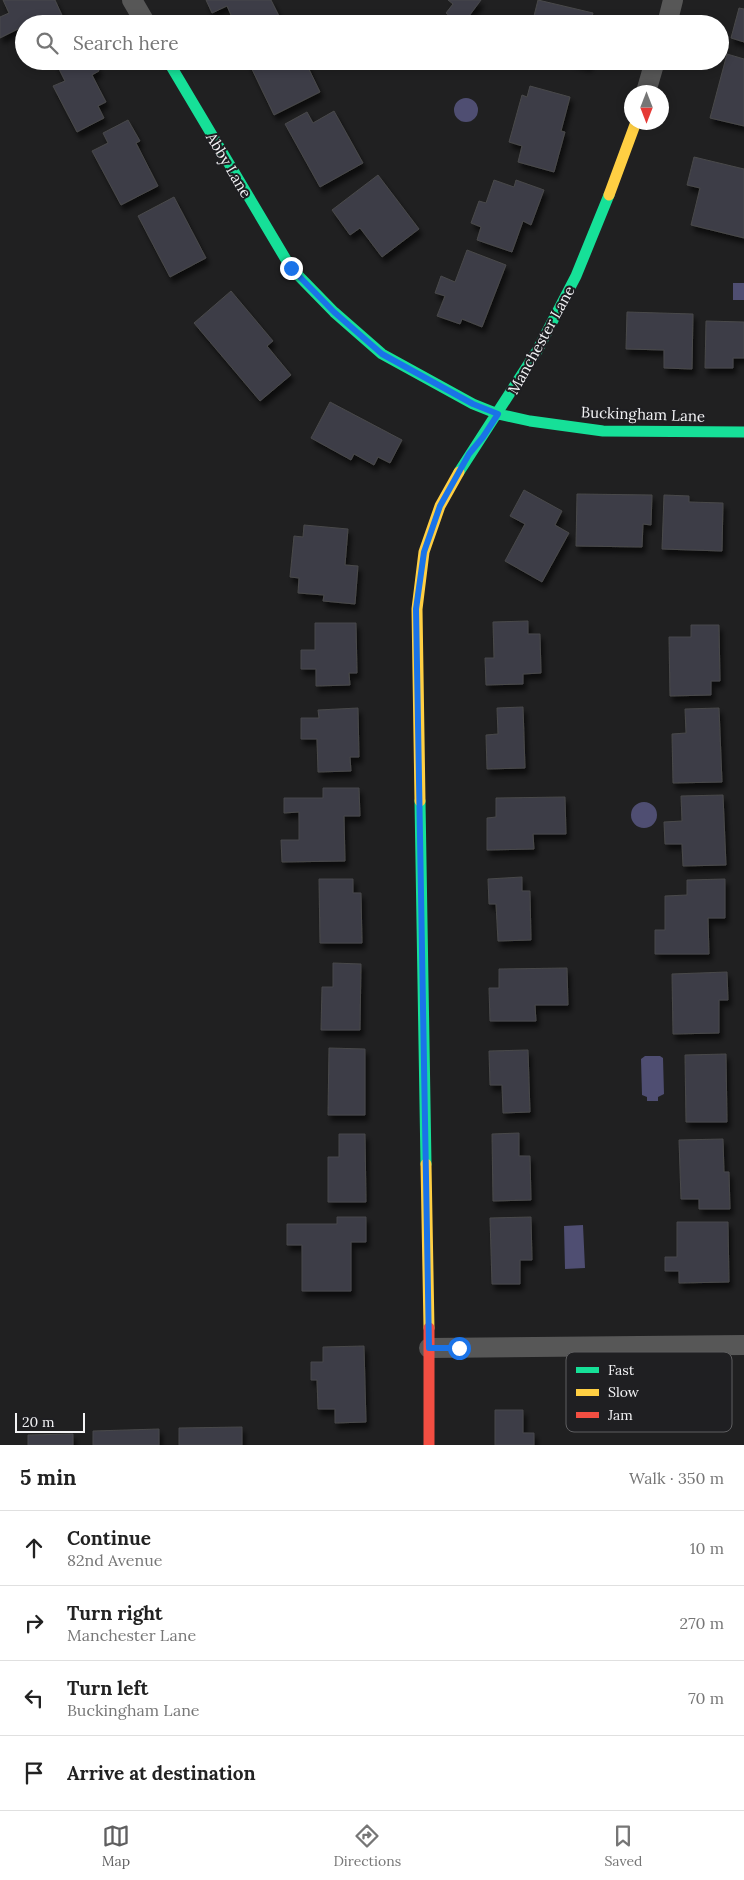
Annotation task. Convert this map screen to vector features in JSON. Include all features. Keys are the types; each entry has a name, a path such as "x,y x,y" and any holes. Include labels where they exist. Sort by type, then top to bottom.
{"street":[{"path":"132,0 141,15"},
{"path":"669,15 673,0"},
{"name":"Abby Lane","path":"173,70 291,268"},
{"path":"648,85 653,70"},
{"name":"Manchester Lane","path":"429,1445 429,1348 416,609 424,552 440,506 469,454 498,414 536,351 576,276 604,210 633,130"},
{"name":"Buckingham Lane","path":"291,268 334,312 382,354 473,404 498,414 530,421 603,431 744,432"},
{"path":"429,1348 744,1345"}],"water":[{"path":"466,98 475,101 478,110 475,119 466,122 457,119 454,110 457,101"},
{"path":"733,283 744,283 744,300 733,300"},
{"path":"644,802 653,806 657,815 653,824 644,828 635,824 631,815 635,806"},
{"path":"645,1056 660,1056 663,1058 664,1094 658,1097 658,1101 647,1101 647,1097 642,1095 641,1059"},
{"path":"583,1225 585,1268 565,1269 564,1226"}],"building":[{"path":"3,0 55,0 62,15 15,15 15,30 0,38 0,17 9,13"},
{"path":"206,0 271,0 278,15 231,15 227,6 212,13"},
{"path":"448,0 481,0 470,15 448,15 446,13 453,4"},
{"path":"538,0 593,13 592,15 534,15"},
{"path":"739,8 744,9 744,42 731,38"},
{"path":"729,55 744,59 744,126 710,118 723,70 729,70"},
{"path":"60,70 98,70 92,75 106,102 98,106 104,118 77,132 53,86 65,81"},
{"path":"252,70 309,70 320,92 274,115"},
{"path":"530,86 570,97 561,131 565,132 554,172 518,162 522,146 509,142 522,95 527,97"},
{"path":"334,111 363,163 320,187 285,124 307,112 313,123"},
{"path":"128,120 140,141 136,143 158,186 121,205 92,151 108,143 103,133"},
{"path":"694,157 744,169 744,238 691,225 700,188 687,185"},
{"path":"378,175 419,229 382,257 360,228 350,235 332,210"},
{"path":"494,180 514,187 516,180 544,190 531,225 523,221 512,252 477,240 481,227 471,223 479,201 486,203"},
{"path":"174,197 206,258 170,277 138,216"},
{"path":"467,250 506,265 482,327 462,319 460,324 437,316 445,296 435,293 441,276 455,282"},
{"path":"231,291 273,341 267,346 291,375 260,401 194,323"},
{"path":"627,312 693,314 692,369 664,368 664,350 626,349"},
{"path":"706,321 744,322 744,358 733,358 733,368 705,368"},
{"path":"330,402 402,440 390,463 378,457 374,465 354,454 351,460 311,438"},
{"path":"524,490 562,511 555,525 569,533 542,582 505,561 525,524 510,516"},
{"path":"577,494 652,495 651,525 643,524 642,547 576,546"},
{"path":"664,495 689,496 689,502 723,503 722,551 662,549"},
{"path":"304,525 348,529 345,565 358,566 355,604 323,601 324,595 298,593 299,578 290,577 294,536 303,537"},
{"path":"528,621 528,634 540,634 541,673 523,674 523,684 486,685 485,658 494,658 493,622"},
{"path":"315,623 356,623 357,673 349,673 350,685 316,686 316,669 301,669 301,650 315,650"},
{"path":"691,625 719,625 720,681 711,681 711,695 670,696 669,637 691,637"},
{"path":"523,707 525,768 487,769 486,735 498,734 497,708"},
{"path":"358,708 359,757 350,757 351,771 318,772 317,739 301,739 301,718 319,718 318,710"},
{"path":"719,708 722,782 673,783 672,734 686,733 685,709"},
{"path":"323,788 359,788 360,816 344,816 345,861 282,862 281,840 299,840 299,812 284,813 284,798 323,798"},
{"path":"723,795 726,865 683,866 682,844 665,844 664,822 682,821 681,796"},
{"path":"565,797 566,834 533,834 534,849 487,850 487,818 496,817 496,798"},
{"path":"522,877 522,891 530,891 531,940 498,941 496,904 489,904 488,879"},
{"path":"319,879 353,879 353,893 361,893 362,943 320,943"},
{"path":"725,879 725,918 708,918 709,954 655,954 655,930 665,930 665,896 687,895 687,880"},
{"path":"333,963 361,964 360,1030 321,1030 322,987 333,987"},
{"path":"567,968 568,1005 535,1005 536,1021 490,1021 489,988 499,988 499,969"},
{"path":"727,972 728,1000 719,1000 719,1033 673,1034 672,974"},
{"path":"329,1048 365,1049 365,1115 328,1115"},
{"path":"528,1050 530,1112 503,1113 502,1085 490,1085 489,1051"},
{"path":"726,1054 727,1122 686,1122 685,1055"},
{"path":"519,1133 519,1156 530,1156 531,1200 493,1201 492,1134"},
{"path":"339,1134 365,1134 366,1202 328,1202 328,1157 339,1157"},
{"path":"723,1139 724,1172 729,1172 730,1209 699,1209 699,1199 681,1199 679,1140"},
{"path":"337,1217 366,1217 366,1242 351,1242 351,1291 302,1291 302,1245 287,1245 287,1224 337,1224"},
{"path":"531,1217 532,1260 520,1260 520,1284 492,1284 490,1218"},
{"path":"677,1222 728,1222 729,1282 679,1283 679,1271 665,1271 665,1257 677,1257"},
{"path":"364,1346 366,1422 335,1423 335,1409 318,1409 317,1380 311,1380 311,1362 323,1362 323,1347"},
{"path":"495,1410 523,1410 523,1433 534,1433 534,1445 495,1445"},
{"path":"242,1427 242,1445 179,1445 179,1428"},
{"path":"159,1429 159,1445 93,1445 93,1431"},
{"path":"73,1434 73,1445 28,1445 28,1435"}],"traffic: fast":[{"path":"173,70 291,268 334,312 382,354 473,404 498,414 530,421 603,431 744,432"},
{"path":"459,472 537,351 576,276 609,195"},
{"path":"420,801 426,1164"}],"traffic: slow":[{"path":"609,195 633,130"},
{"path":"420,801 417,609 424,552 440,506 459,472"},
{"path":"426,1164 429,1328"}],"traffic: jam":[{"path":"429,1328 429,1445"}],"route":[{"path":"291,268 334,312 382,354 473,404 498,414 469,454 440,506 424,552 416,609 429,1348 459,1348"}]}
